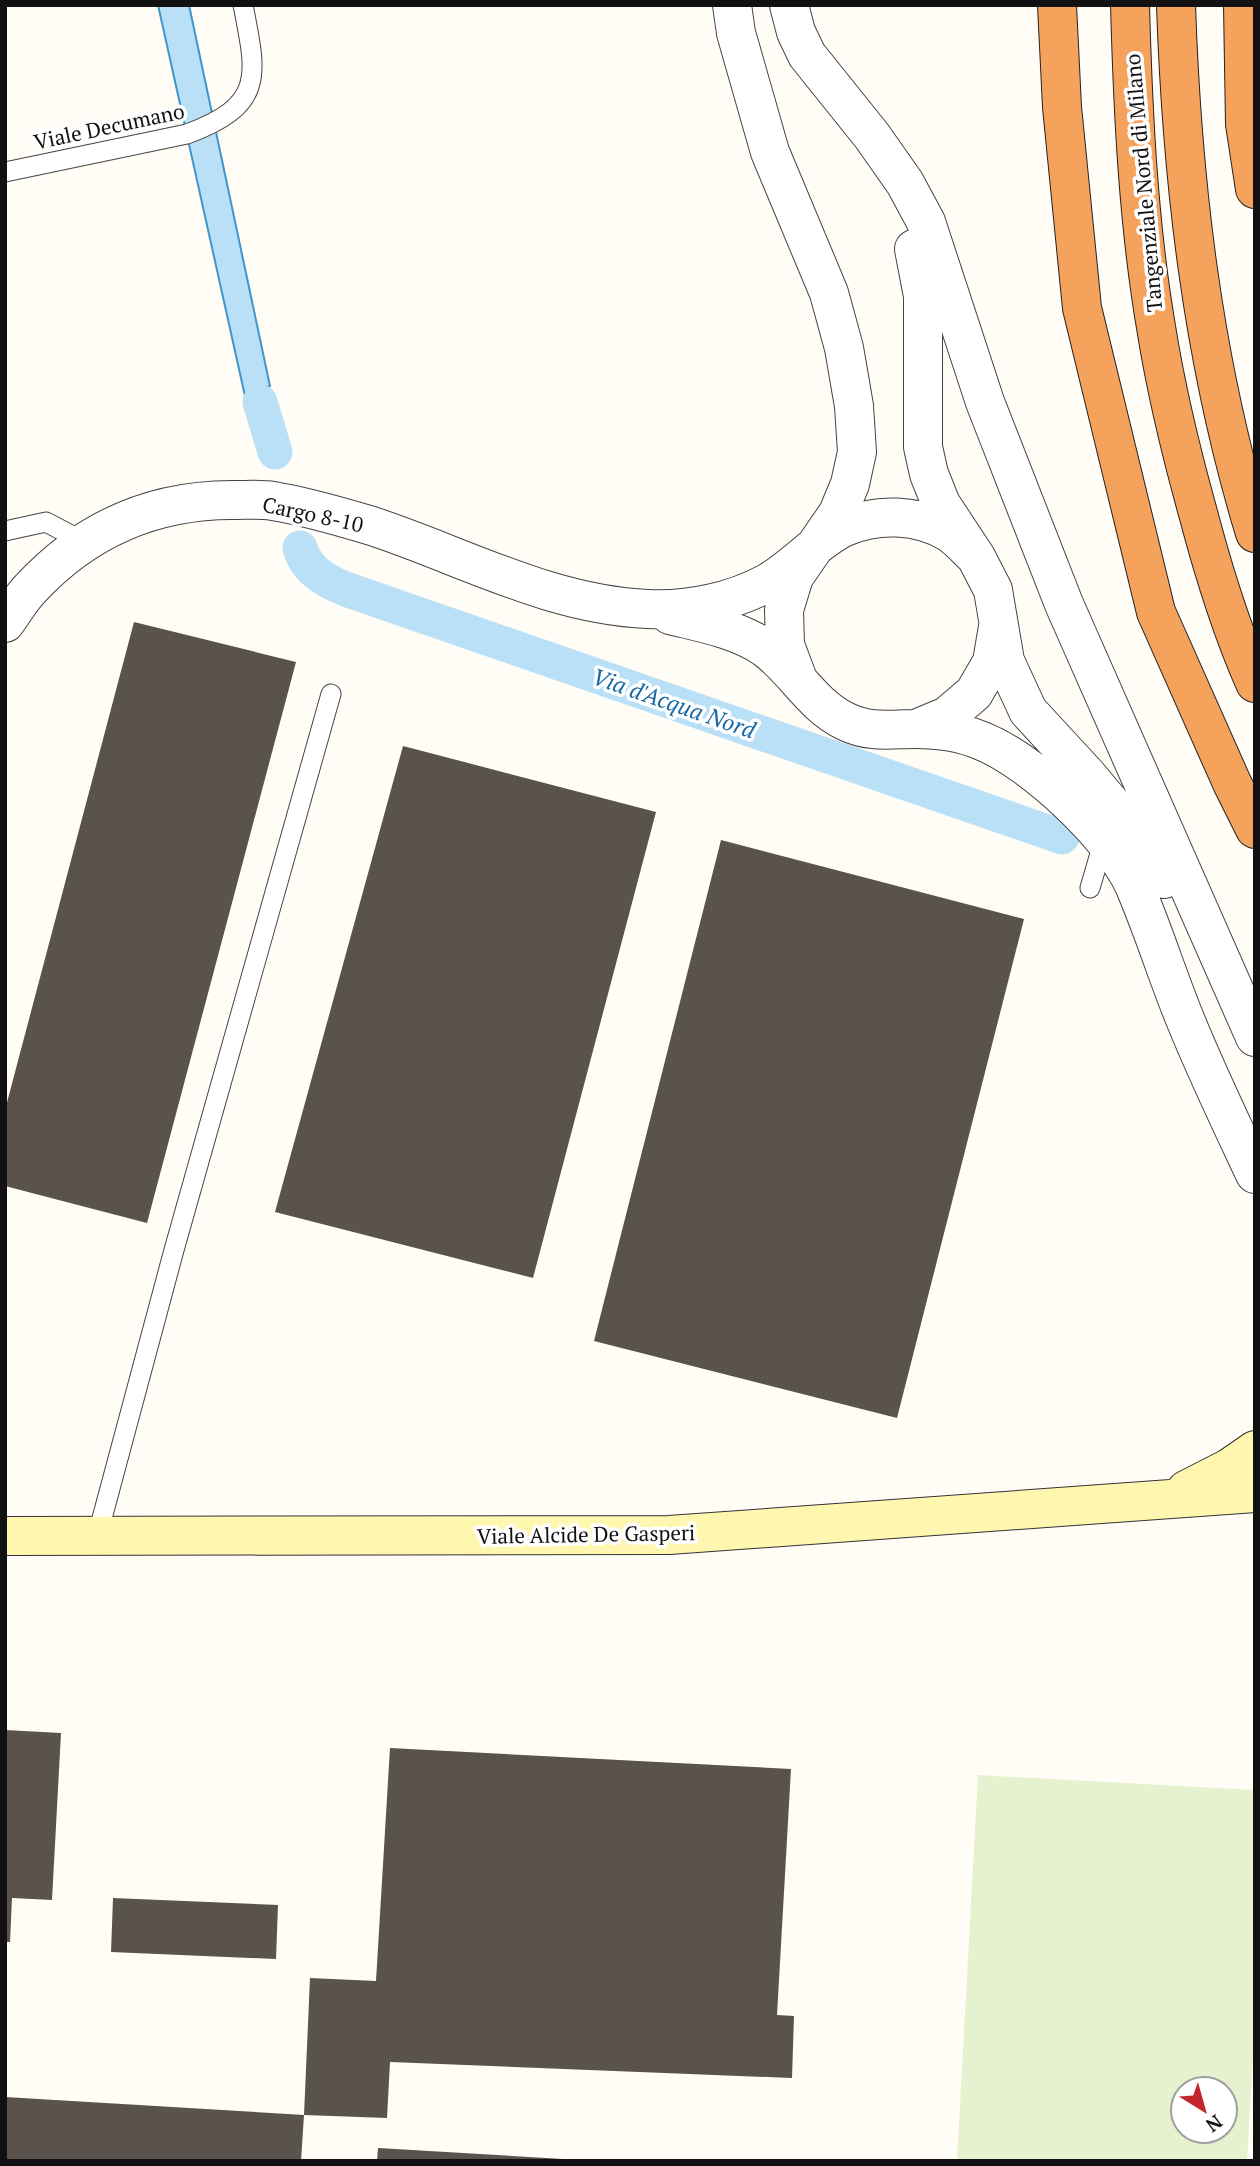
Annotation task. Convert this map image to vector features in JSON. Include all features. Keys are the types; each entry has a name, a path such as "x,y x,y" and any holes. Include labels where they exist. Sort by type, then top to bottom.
{"highway":[{"path":"1056,5 1070,196 1082,308 1156,612 1255,829"},
{"name":"Tangenziale Nord di Milano","path":"1130,5 1141,212 1156,326 1179,445 1209,555 1255,683"},
{"name":"Tangenziale Nord di Milano","path":"1176,5 1187,181 1201,293 1220,401 1255,533"},
{"path":"1242,5 1245,124 1255,189"}],"street":[{"path":"732,5 736,33 770,152 829,293 844,348 855,406 857,452 849,484 838,513 794,577 784,610 785,645 797,677"},
{"path":"750,5 755,104"},
{"path":"789,5 796,32 807,55 872,136 905,183 926,222 985,402 1059,592 1255,1037"},
{"path":"872,136 901,204 916,254 923,296 923,447 929,474 942,504 976,557 993,590 1005,661 1028,711 1134,831 1170,889 1196,945 1231,983"},
{"name":"Cargo 8-10","path":"5,622 30,589 84,542 141,513 184,503 220,500 272,501 370,526 555,594 617,606 650,609"},
{"path":"650,609 698,605 737,596 766,584 793,567 844,527 879,517 915,519 949,533 976,557"},
{"path":"650,609 735,633 765,648 797,677 819,704 848,722 881,731 915,729 957,733 983,741 1009,755 1063,796 1104,839 1133,883 1185,1020 1255,1174"},
{"path":"915,729 947,716 974,693 992,662 999,625"},
{"name":"Viale Alcide De Gasperi","path":"1165,1500 1229,1468 1255,1450"},
{"name":"Viale Alcide De Gasperi","path":"5,1536 669,1535 1255,1493"}],"lane":[{"name":"Viale Decumano","path":"5,172 187,134 214,124 243,98 251,83 253,53 243,5"},
{"path":"5,531 46,522 84,542"},
{"path":"97,1537 178,1236 331,694"},
{"path":"1090,888 1104,839"}],"green space":[{"path":"978,1775 1255,1790 1255,2019 1247,2161 957,2161"}],"water":[{"path":"158,5 189,5 270,386 258,389 260,402 247,405"}],"building":[{"path":"134,622 296,662 147,1223 5,1186 5,1110"},
{"path":"403,746 656,812 533,1278 275,1212"},
{"path":"721,840 1024,919 897,1418 594,1341"},
{"path":"5,1730 61,1733 52,1900 12,1898 10,1942 5,1942"},
{"path":"390,1748 791,1769 777,2015 794,2016 792,2078 390,2062 387,2118 304,2115 310,1978 376,1981"},
{"path":"113,1898 278,1905 276,1959 111,1952"},
{"path":"5,2097 304,2115 301,2161 5,2161"},
{"path":"378,2148 563,2159 563,2161 377,2161"}],"waterway":[{"name":"Via d'Acqua Nord","path":"260,402 275,452"},
{"name":"Via d'Acqua Nord","path":"300,548 308,564 320,576 351,591 1062,837"}]}
